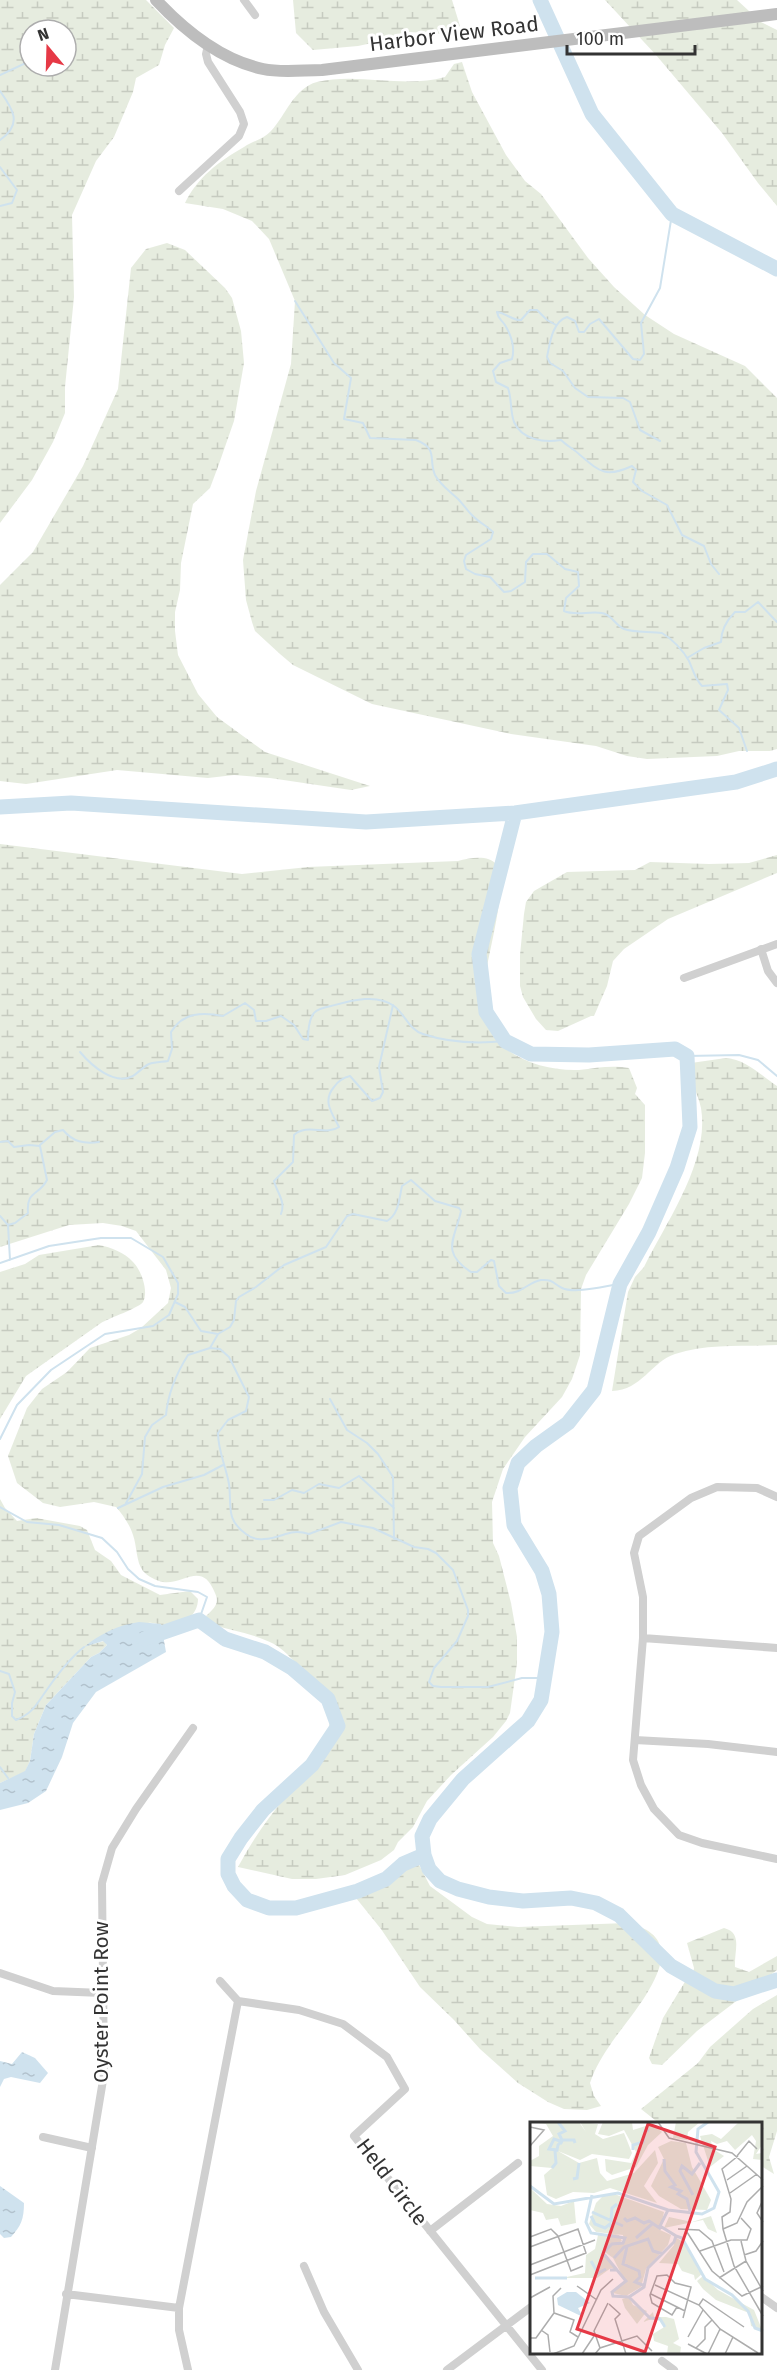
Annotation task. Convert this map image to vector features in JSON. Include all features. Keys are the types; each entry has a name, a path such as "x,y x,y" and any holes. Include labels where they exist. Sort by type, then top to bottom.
{"main road":[{"name":"Harbor View Road","path":"156,0 195,37 219,52 264,69 322,70 777,14"}],"street":[{"path":"244,0 255,15"},
{"path":"179,191 239,136 244,124 240,112 208,62 206,54 208,45"},
{"path":"684,978 777,944"},
{"path":"761,949 768,971 777,982"},
{"path":"777,1497 757,1488 717,1487 691,1498 639,1536 634,1546 634,1553 643,1597 643,1638 633,1760 641,1785 654,1809 679,1835 702,1843 777,1859"},
{"path":"643,1638 777,1648"},
{"name":"Oyster Point Row","path":"55,2370 104,2074 102,1883 112,1848 136,1809 193,1728"},
{"path":"635,1740 708,1744 777,1752"},
{"path":"0,1973 53,1991 102,1993"},
{"path":"188,2370 179,2330 179,2308 238,2001 220,1981"},
{"name":"Held Circle","path":"238,2001 299,2010 343,2024 387,2057 405,2090 354,2136 542,2370"},
{"path":"44,2137 92,2148"},
{"path":"430,2231 518,2163"},
{"path":"304,2266 324,2312 358,2370"},
{"path":"66,2294 179,2308"},
{"path":"762,2297 777,2308"},
{"path":"447,2370 530,2308"},
{"path":"662,2361 674,2370"}],"green space":[{"path":"0,0 146,0 174,28 165,45 159,65 136,78 133,92 114,137 96,161 72,215 74,297 65,387 65,413 53,442 32,480 0,523"},
{"path":"293,0 452,0 460,26 447,34 407,32 386,40 358,46 313,50 296,33"},
{"path":"605,0 737,0 761,22 777,30 777,206 722,133 656,55"},
{"path":"462,62 472,92 506,155 525,181 541,194 588,258 614,287 645,315 674,334 745,366 777,398 777,749 739,751 717,756 647,759 627,756 596,746 511,734 372,704 293,665 255,631 246,600 243,560 256,491 291,364 295,301 269,239 252,221 223,209 185,203 210,171 226,158 271,131 296,96 309,85 333,79 429,80 445,77 454,64"},
{"path":"167,243 185,250 225,288 232,298 241,331 244,363 234,421 219,464 210,488 193,504 181,563 180,590 175,612 178,655 198,694 217,717 265,752 370,786 351,790 270,778 234,775 208,778 117,770 26,784 0,781 0,585 33,552 83,466 118,389 131,268 146,249"},
{"path":"0,844 242,874 308,867 489,859 497,865 501,886 486,980 488,1009 498,1039 513,1054 550,1068 579,1070 629,1068 637,1088 635,1094 645,1105 645,1153 642,1178 586,1275 581,1289 580,1355 572,1379 562,1397 525,1437 503,1469 492,1502 493,1543 499,1556 511,1603 517,1637 517,1663 510,1713 493,1737 451,1775 427,1801 413,1827 398,1842 394,1850 381,1860 345,1875 316,1879 292,1879 238,1867 271,1815 315,1767 326,1750 329,1731 328,1712 318,1690 304,1672 274,1644 251,1635 209,1624 206,1616 217,1600 210,1583 204,1578 192,1576 163,1582 145,1573 139,1563 132,1531 116,1507 94,1502 60,1507 43,1503 17,1483 8,1456 27,1408 42,1389 67,1372 90,1348 129,1335 141,1328 168,1303 171,1288 166,1270 136,1231 122,1226 103,1223 69,1225 0,1247"},
{"path":"777,855 777,873 668,919 624,949 613,961 607,986 594,1016 558,1031 546,1030 536,1019 523,997 520,986 524,914 526,902 534,891 567,872 635,870 650,862 749,863"},
{"path":"726,1058 740,1061 777,1086 777,1345 700,1348 675,1354 659,1363 631,1386 612,1391 628,1292 675,1210 699,1149 702,1128 701,1108 684,1064"},
{"path":"99,1245 122,1253 136,1266 145,1287 143,1302 101,1323 26,1376 0,1419 0,1272 25,1264 39,1255"},
{"path":"0,1499 17,1521 36,1518 80,1526 87,1530 95,1550 111,1561 121,1575 160,1595 190,1591 198,1599 192,1615 184,1622 172,1626 148,1623 86,1646 104,1641 107,1645 91,1657 46,1705 34,1734 30,1761 25,1772 0,1783"},
{"path":"416,1859 430,1886 472,1917 487,1924 518,1927 627,1923 649,1931 659,1944 661,1959 656,1976 646,1995 602,2057 590,2083 594,2096 601,2106 587,2110 564,2109 518,2083 480,2049 420,1987 381,1929 356,1898 395,1878"},
{"path":"724,1928 730,1930 736,1938 735,1967 749,1972 777,1956 777,1970 697,2031 662,2065 652,2064 649,2058 663,2018 686,1980 693,1974 694,1968 687,1943"},
{"path":"777,1995 777,2131 769,2157 774,2174 762,2167 762,2122 657,2122 641,2109 698,2063 710,2047 753,2009"}],"water":[{"path":"139,1622 161,1624 166,1652 96,1692 73,1723 62,1757 46,1791 28,1803 0,1810 0,1783 25,1771 30,1761 34,1734 46,1705 91,1657 107,1645 103,1641 84,1647 110,1631"},
{"path":"22,2052 35,2058 48,2073 40,2083 11,2077 4,2079 0,2087 0,2061 12,2064"},
{"path":"0,2186 24,2203 21,2222 11,2237 4,2238 0,2234"}],"waterway":[{"path":"540,0 592,114 672,214 777,269"},
{"path":"0,75 18,67"},
{"path":"0,91 14,116 12,128 0,140"},
{"path":"0,167 17,190 12,203 0,206"},
{"path":"660,441 640,430 630,402 623,398 588,397 575,388 563,371 550,363 547,357 555,328 567,317 575,321 579,332 584,332 590,324 599,319 633,359 640,360 644,354 641,323 660,288 672,214"},
{"path":"295,301 334,363 351,378 344,419 363,423 370,438 416,440 423,443 430,451 433,469 440,482 472,515 493,532 491,539 466,555 464,561 466,569 475,574 490,577 504,592 511,591 525,582 526,562 533,554 547,554 565,569 578,572 579,586 566,598 564,611 605,614 624,629 662,633 670,638 687,657 702,686 727,684 728,690 719,710 739,728 747,751"},
{"path":"556,325 537,310 530,310 521,320 497,312 511,337 513,355 512,359 500,363 493,371 496,382 508,388 514,422 522,433 534,439 561,440 598,469 616,472 632,466 636,470 633,482 642,491 667,505 682,535 704,546 711,564 719,574"},
{"path":"687,658 704,648 721,642 723,629 732,615 735,612 745,612 758,602 777,622"},
{"path":"0,807 71,803 366,822 515,813 736,782 777,769"},
{"path":"515,813 479,954 486,1012 505,1041 531,1054 589,1055 675,1049 687,1056 690,1127 677,1168 649,1232 620,1284 594,1390 568,1423 536,1446 518,1463 510,1488 514,1525 542,1571 549,1594 552,1632 541,1700 528,1721 463,1779 430,1819 422,1836 424,1855 429,1869 440,1881 458,1889 489,1897 523,1901 571,1898 596,1903 619,1915 671,1966 715,1991 734,1994 777,1980"},
{"path":"80,1052 104,1073 126,1078 133,1076 149,1064 168,1061 172,1049 171,1032 181,1020 187,1017 201,1014 223,1016 245,1003 254,1010 256,1021 266,1021 281,1016 294,1025 303,1039 308,1040 311,1019 317,1010 363,999 379,1000 394,1006 414,1029 423,1034 464,1042 505,1041"},
{"path":"281,1214 282,1201 274,1181 293,1162 294,1135 305,1130 328,1130 339,1127 328,1102 330,1092 337,1083 350,1076 372,1101 380,1098 383,1092 379,1067 393,1005"},
{"path":"687,1056 739,1055 758,1060 777,1076"},
{"path":"40,1145 55,1132 63,1130 79,1141 99,1142"},
{"path":"0,1142 8,1141 14,1147 40,1146"},
{"path":"8,1225 15,1223 28,1213 29,1200 47,1180 40,1146"},
{"path":"210,1348 218,1334 230,1327 234,1320 236,1301 239,1297 284,1265 326,1247 347,1216 353,1214 387,1221 396,1210 402,1186 411,1180 435,1201 459,1208 461,1211 452,1244 456,1258 471,1272 477,1272 491,1260 494,1261 499,1286 506,1293 516,1292 541,1280 548,1280 568,1290 620,1284"},
{"path":"0,1216 8,1225 10,1260"},
{"path":"0,1263 49,1246 101,1238 131,1238 163,1257 178,1283 178,1294 169,1315 153,1326 105,1334 51,1370 17,1405 0,1439"},
{"path":"175,1302 185,1307 201,1331 218,1334"},
{"path":"125,1505 142,1474 145,1437 152,1425 166,1415 173,1384 188,1355 210,1348 220,1349 229,1357 249,1397 246,1411 228,1420 218,1433 229,1484 232,1517 239,1528 250,1537 261,1539 296,1532 309,1534 341,1522 373,1528 414,1547 428,1549 436,1553 453,1570 468,1610 468,1616 457,1641 434,1668 429,1682 433,1686 441,1687 488,1687 522,1678 545,1678"},
{"path":"330,1399 347,1430 367,1443 378,1454 393,1477 394,1539"},
{"path":"118,1508 163,1487 204,1475 223,1465"},
{"path":"264,1500 274,1500 292,1490 304,1493 319,1484 339,1488 359,1476 394,1508"},
{"path":"0,1507 27,1522 59,1525 102,1538 139,1579 155,1586 198,1592 207,1597 199,1620"},
{"path":"144,1639 199,1620 225,1639 265,1652 292,1668 328,1699 338,1726 312,1765 263,1810 228,1859 228,1874 234,1886 247,1900 269,1908 296,1908 358,1891 386,1879 403,1864 424,1855"},
{"path":"0,1671 9,1674 15,1692 12,1716 16,1720 34,1708 63,1667 84,1647"},
{"path":"0,1767 8,1778"}]}
